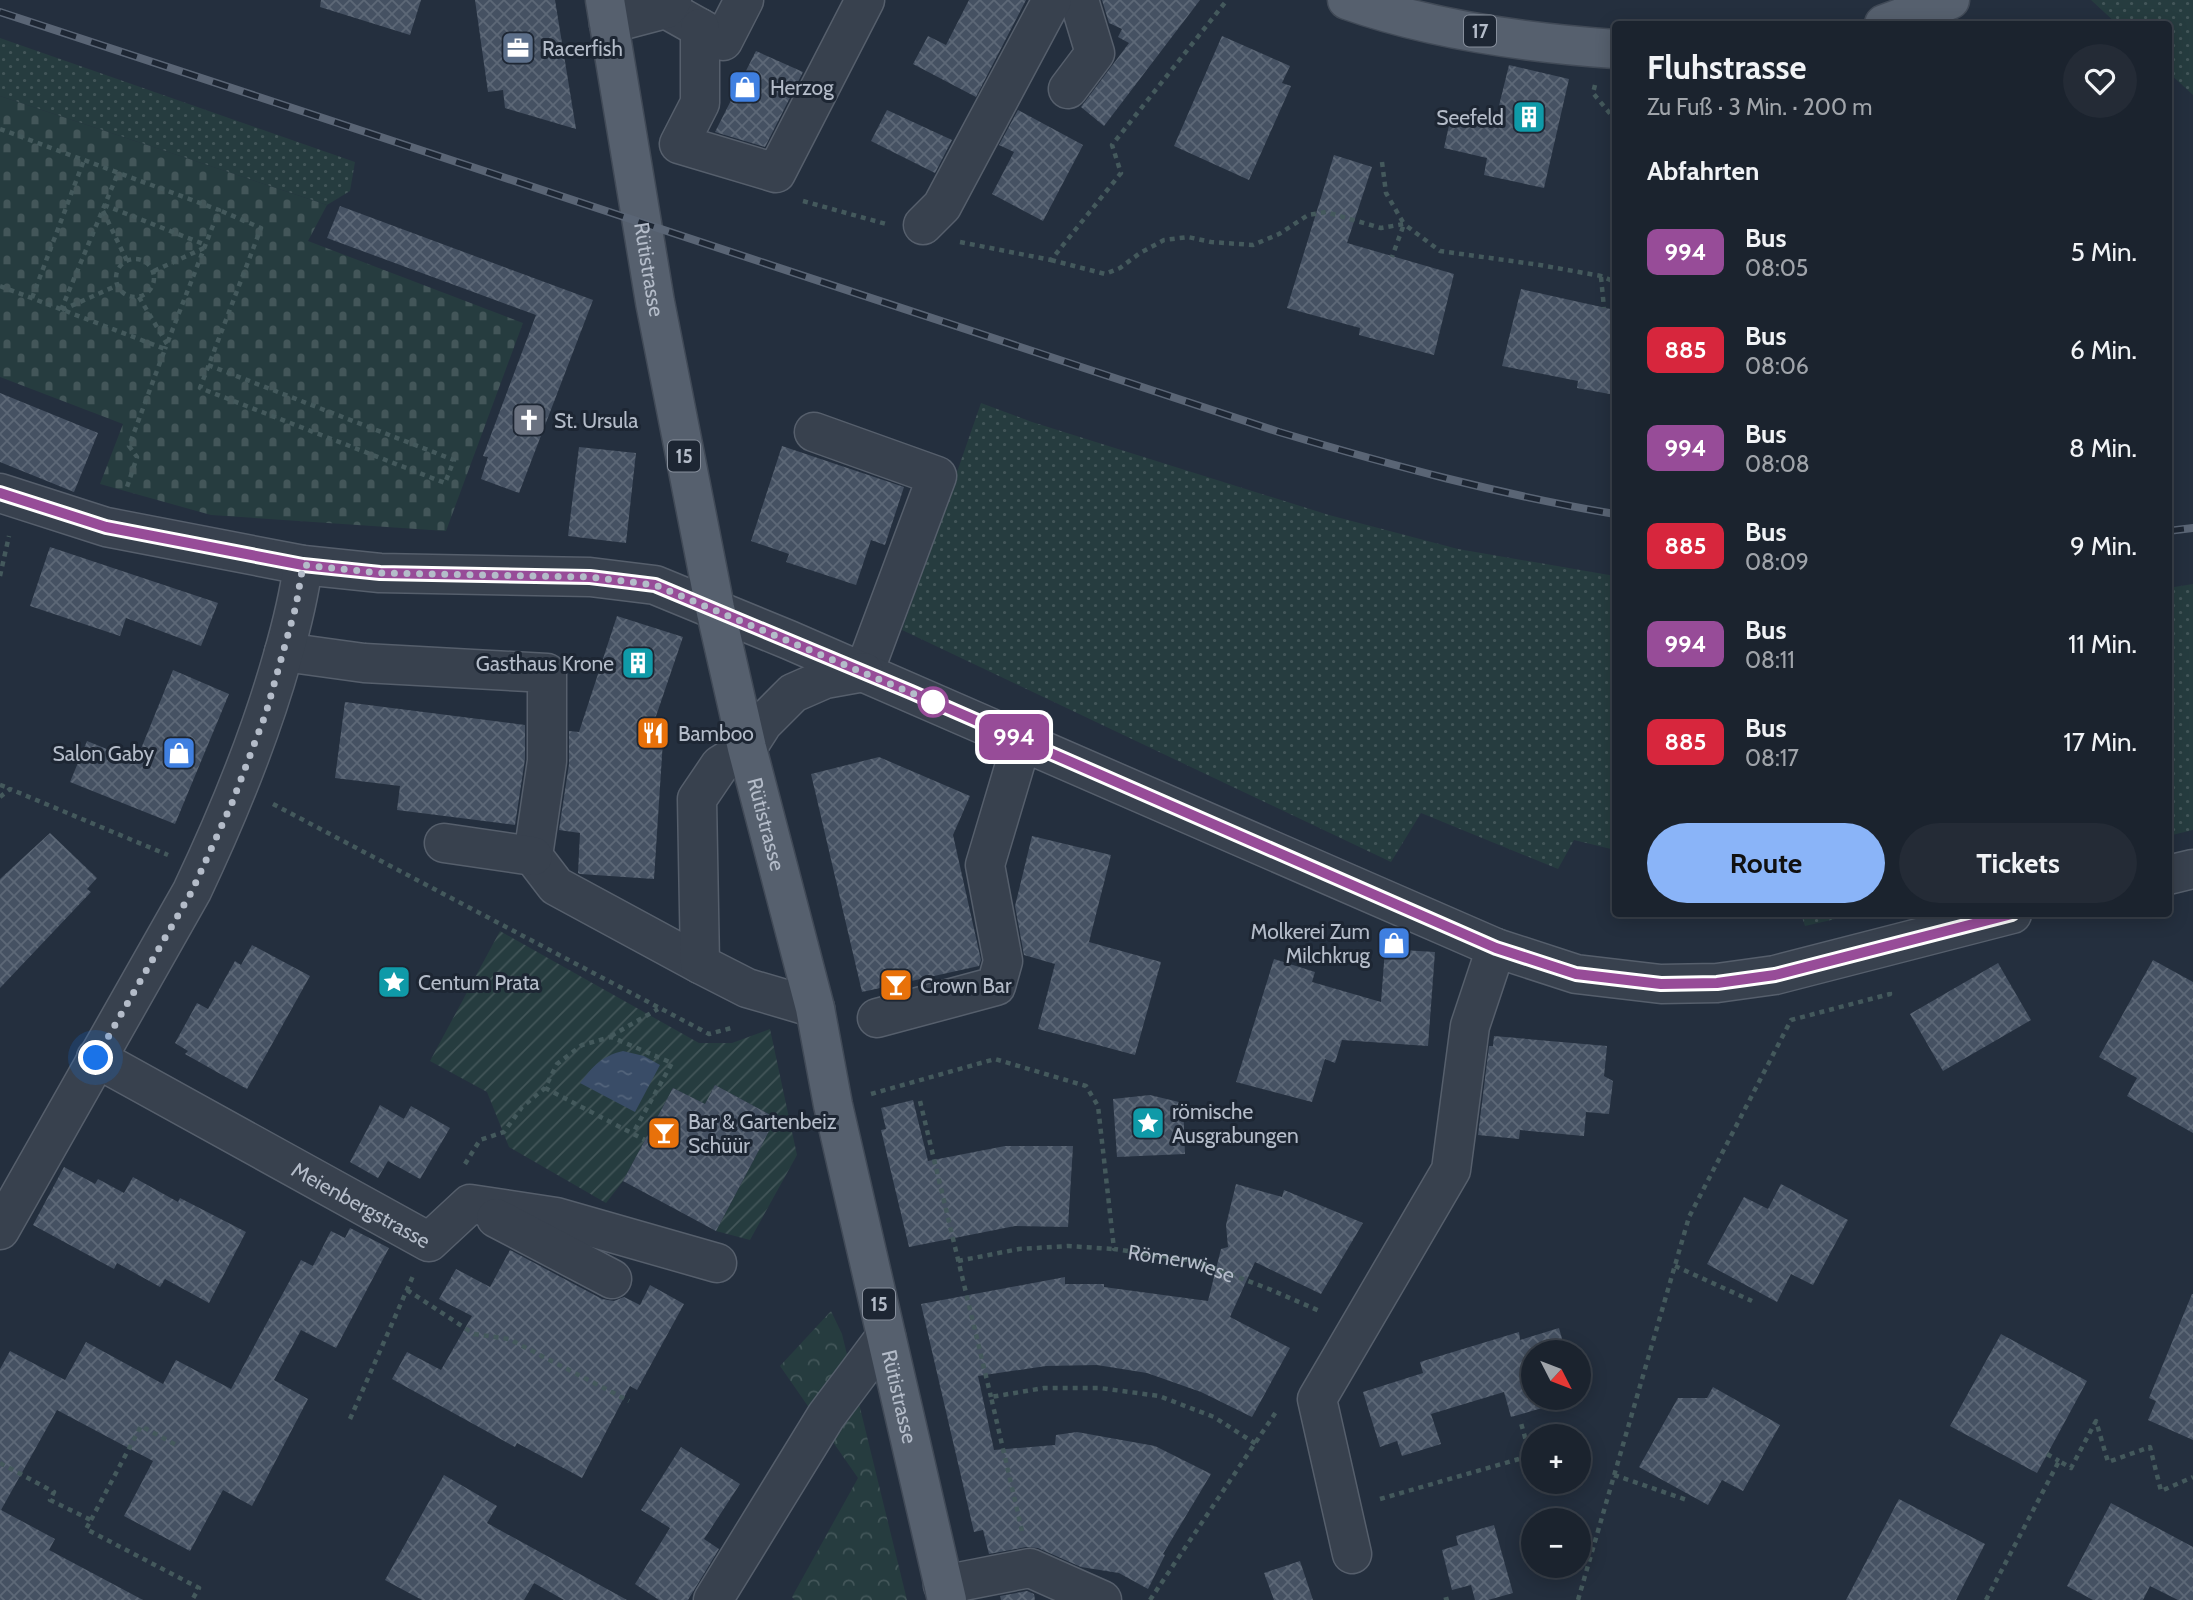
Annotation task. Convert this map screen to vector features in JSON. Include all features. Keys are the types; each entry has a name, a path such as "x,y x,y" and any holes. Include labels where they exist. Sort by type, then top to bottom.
{"main road":[{"name":"17","path":"1347,0 1420,22 1571,46 1612,49"},
{"path":"1892,21 1950,0"},
{"name":"Rütistrasse","path":"607,12 655,302 715,608 747,748 816,1008 833,1105 945,1593"}],"street":[{"path":"607,12 669,4 700,28 723,41 744,0"},
{"path":"700,28 700,103 679,144 776,173 865,0"},
{"path":"936,232 942,206 965,141 1052,0"},
{"path":"1068,89 1095,53 1079,0"},
{"path":"814,432 937,476 864,672"},
{"path":"0,493 106,527 303,565 380,573 590,577 655,585 864,672 1496,948 1576,974 1661,984 1717,983 1775,975 2000,917"},
{"path":"0,1230 192,891 240,786 284,652 303,565"},
{"path":"284,652 364,663 547,673 547,761 533,856"},
{"path":"700,964 697,799 720,765 747,748 763,723 793,694 825,679 864,672"},
{"path":"877,1018 996,986 1003,961 985,865 1022,741"},
{"path":"444,843 533,856 556,886 700,964 747,988 816,1008"},
{"path":"2172,874 2193,869"},
{"path":"1353,1554 1317,1399 1451,1170 1470,1026 1496,948"},
{"name":"Meienbergstrasse","path":"96,1058 429,1242 470,1204"},
{"path":"470,1204 556,1217 717,1263"},
{"path":"470,1204 612,1279"},
{"path":"713,1600 825,1416 886,1336"},
{"path":"945,1593 1030,1568 1102,1600"}],"path":[{"path":"1051,260 1121,173 1112,145 1227,0"},
{"path":"0,129 261,228 208,365 200,388 445,483 454,460 208,365"},
{"path":"32,298 84,160"},
{"path":"1382,162 1386,193 1404,224 1440,251 1601,276 1612,281"},
{"path":"61,310 118,173"},
{"path":"103,208 205,246"},
{"path":"103,208 127,261"},
{"path":"124,496 137,457 128,446 219,211"},
{"path":"936,232 1105,274 1120,268 1164,240 1188,237 1211,242 1254,245 1279,234 1308,215 1326,212 1381,228 1404,224"},
{"path":"1392,257 1404,224"},
{"path":"153,271 205,246"},
{"path":"127,261 144,261 153,271 155,277 152,290 139,297 122,293 116,276 127,261"},
{"path":"1601,276 1604,307"},
{"path":"61,310 118,285"},
{"path":"0,286 166,347"},
{"path":"139,297 166,347"},
{"path":"0,576 9,535"},
{"path":"0,785 169,856"},
{"path":"240,786 709,1034 736,1027"},
{"path":"0,797 10,789"},
{"path":"1578,1600 1689,1217 1791,1020 1886,995"},
{"path":"504,1132 522,1107 545,1088 557,1064 582,1045 611,1037 658,1009"},
{"path":"611,1037 672,1063 633,1133"},
{"name":"Römerwiese","path":"833,1105 995,1059 1086,1086 1098,1106 1114,1249 1196,1261 1324,1313"},
{"path":"545,1088 645,1140"},
{"path":"920,1101 1030,1568"},
{"path":"350,1419 429,1242"},
{"path":"958,1261 1019,1248 1068,1246 1114,1249"},
{"path":"1675,1266 1752,1301"},
{"path":"407,1290 474,1334 509,1339 629,1401"},
{"path":"991,1396 1044,1388 1100,1388 1159,1396 1214,1417 1256,1444"},
{"path":"1150,1600 1285,1398"},
{"path":"2047,1454 2071,1468 2096,1421 2108,1462 2150,1447 2161,1491 2193,1477"},
{"path":"1342,1510 1520,1459 1527,1454 1528,1448 1521,1423"},
{"path":"178,1446 141,1426 86,1529 199,1588 192,1600"},
{"path":"1986,1600 2059,1461"},
{"path":"0,1463 54,1492 50,1500 90,1521"},
{"path":"1614,1475 1687,1500"},
{"path":"1444,1600 1451,1598"}],"green space":[{"path":"2091,0 2193,0 2193,95 2172,76 2172,21 2114,21"},
{"path":"0,38 355,162 350,191 327,205 0,96"},
{"path":"0,96 327,205 308,241 523,323 446,531 211,515 100,484 123,424 0,377"},
{"path":"981,403 1032,422 1329,515 1458,549 1612,575 1612,849 1574,840 1558,869 1421,813 1391,862 902,630"},
{"path":"2193,584 2193,830 2172,835 2172,587"},
{"path":"1802,917 1844,917 1805,926"},
{"path":"500,931 699,1043 732,1043 770,1029 797,1155 750,1240 716,1231 776,1118 715,1085 705,1104 673,1088 623,1181 606,1203 509,1147 487,1092 430,1061"},
{"path":"831,1311 842,1334 907,1600 795,1600 792,1597 858,1478 780,1366"}],"water":[{"path":"623,1051 644,1056 660,1065 635,1112 580,1083 598,1062"}],"building":[{"path":"321,0 421,0 410,35 320,7"},
{"name":"Racerfish","path":"475,0 555,0 576,129 505,108 503,90 488,92"},
{"path":"969,0 1026,0 976,97 913,64 928,36 946,45"},
{"path":"1102,0 1200,0 1104,126 1081,107 1129,43 1118,37 1122,29 1109,23"},
{"path":"1222,36 1290,66 1282,83 1291,86 1249,180 1174,146"},
{"path":"756,51 803,72 765,147 715,132"},
{"name":"Seefeld","path":"1509,65 1569,79 1544,188 1484,175 1487,158 1444,148 1452,112 1495,122"},
{"path":"887,110 952,140 935,173 871,141"},
{"path":"1018,110 1083,145 1043,221 992,194 1014,152 999,145"},
{"path":"1334,155 1372,167 1347,243 1454,274 1434,355 1359,335 1360,328 1287,308"},
{"path":"340,206 593,300 519,493 481,479 488,457 483,456 536,315 327,238"},
{"path":"1521,289 1612,309 1612,394 1577,388 1578,381 1502,366"},
{"path":"0,393 98,433 74,492 0,462"},
{"path":"782,446 904,487 885,545 871,540 856,585 786,562 789,554 751,541"},
{"path":"579,447 636,453 626,543 568,536"},
{"path":"50,547 218,603 201,646 126,618 120,636 30,606"},
{"path":"617,616 683,637 654,722 664,725 654,879 578,873 580,833 559,830 569,764 569,731 579,732"},
{"path":"173,670 229,694 175,824 70,782 87,741 136,761"},
{"path":"345,702 525,725 525,759 515,825 397,810 400,786 335,778"},
{"path":"879,757 970,796 953,835 981,960 979,966 862,992 811,774"},
{"path":"50,833 97,878 87,889 91,892 0,988 0,879"},
{"path":"1032,836 1111,855 1089,942 1161,962 1135,1055 1038,1029 1055,964 1024,955 1015,906"},
{"path":"252,945 310,976 247,1089 185,1054 188,1051 175,1043 197,1003 208,1009 235,961 241,965"},
{"path":"1385,949 1435,952 1428,1046 1342,1040 1335,1063 1325,1059 1312,1102 1236,1082 1274,959 1315,972 1312,982 1381,1002"},
{"path":"2153,960 2193,982 2193,1133 2127,1096 2137,1078 2099,1057"},
{"path":"1998,963 2031,1020 1943,1071 1910,1014"},
{"path":"1494,1036 1607,1046 1604,1076 1613,1081 1609,1114 1586,1112 1584,1136 1520,1130 1519,1139 1478,1135 1489,1046 1493,1046"},
{"path":"715,1085 776,1118 716,1231 623,1181 673,1088 705,1104"},
{"path":"1150,1095 1183,1103 1185,1154 1117,1157 1113,1099"},
{"path":"913,1100 928,1161 1005,1146 1073,1146 1068,1227 1015,1226 909,1247 881,1130 886,1129 881,1108"},
{"path":"380,1105 404,1119 411,1106 450,1128 420,1179 388,1161 378,1178 350,1162"},
{"path":"64,1167 95,1184 98,1179 124,1193 133,1177 178,1202 180,1198 246,1232 209,1303 165,1279 160,1287 117,1263 114,1269 33,1225"},
{"path":"1236,1184 1282,1197 1284,1190 1363,1223 1321,1294 1255,1262 1230,1317 1290,1348 1252,1417 1201,1392 1147,1373 1097,1365 1046,1366 978,1376 994,1450 1055,1445 1056,1435 1077,1432 1155,1446 1211,1474 1163,1554 1165,1555 1148,1589 1119,1573 1081,1567 1038,1548 1026,1547 989,1554 983,1530 974,1532 921,1304 1065,1277 1065,1284 1104,1284 1104,1287 1208,1301 1221,1249 1228,1247 1226,1225"},
{"path":"1781,1184 1848,1220 1813,1285 1791,1274 1777,1302 1707,1264 1744,1197 1768,1209"},
{"path":"350,1228 389,1248 336,1348 301,1330 274,1380 308,1399 252,1506 223,1490 190,1551 124,1516 153,1461 57,1410 1,1510 55,1539 49,1550 143,1600 0,1600 0,1369 10,1351 65,1380 86,1342 163,1384 176,1360 231,1389 301,1260 313,1266 331,1231 345,1238"},
{"path":"510,1250 602,1299 614,1301 624,1297 640,1305 650,1285 684,1304 637,1390 630,1386 582,1478 517,1443 515,1447 392,1379 407,1352 441,1370 472,1316 439,1299 456,1269 490,1287"},
{"path":"2192,1294 2193,1440 2148,1420 2156,1401 2149,1398"},
{"path":"1559,1328 1562,1340 1521,1340 1521,1410 1535,1410 1511,1417 1504,1392 1431,1414 1441,1444 1402,1456 1397,1441 1380,1447 1363,1392 1423,1373 1420,1362 1519,1332 1520,1340"},
{"path":"2001,1334 2087,1381 2037,1473 1950,1426"},
{"path":"1713,1387 1780,1425 1743,1491 1722,1480 1708,1505 1639,1467 1678,1398 1707,1398"},
{"path":"681,1447 740,1484 704,1539 719,1549 688,1600 659,1600 635,1584 670,1528 641,1510"},
{"path":"444,1475 497,1506 487,1523 627,1600 564,1600 534,1583 524,1600 422,1600 385,1580"},
{"path":"1899,1499 1985,1544 1956,1600 1846,1600"},
{"path":"2111,1503 2193,1547 2193,1600 2178,1600 2150,1586 2143,1600 2093,1600 2067,1586"},
{"path":"1494,1525 1513,1593 1488,1600 1475,1600 1471,1585 1452,1590 1442,1550 1458,1545 1456,1536"},
{"path":"1300,1561 1313,1600 1274,1600 1264,1573"},
{"path":"1027,1591 1034,1594 1035,1600 1001,1600 1000,1596"}],"railway":[{"path":"0,12 1279,432 1446,478 1612,513"},
{"path":"2172,531 2193,528"}],"bus line":[{"name":"994","path":"0,493 106,527 303,565 380,573 590,577 655,585 911,692 1496,948 1576,974 1661,984 1717,983 1775,975 2000,917"}],"place":[{"name":"Racerfish","path":"518,48"},
{"name":"Herzog","path":"745,87"},
{"name":"Seefeld","path":"1529,117"},
{"name":"St. Ursula","path":"529,420"},
{"name":"Gasthaus Krone","path":"638,663"},
{"name":"Bamboo","path":"653,733"},
{"name":"Salon Gaby","path":"179,753"},
{"name":"Molkerei Zum Milchkrug","path":"1394,943"},
{"name":"Centum Prata","path":"394,982"},
{"name":"Crown Bar","path":"896,985"},
{"name":"römische Ausgrabungen","path":"1148,1123"},
{"name":"Bar & Gartenbeiz Schüür","path":"664,1133"}],"route":[{"path":"96,1058 192,891 240,786 266,713 296,606 303,565 380,573 590,577 655,585 933,702"}]}
